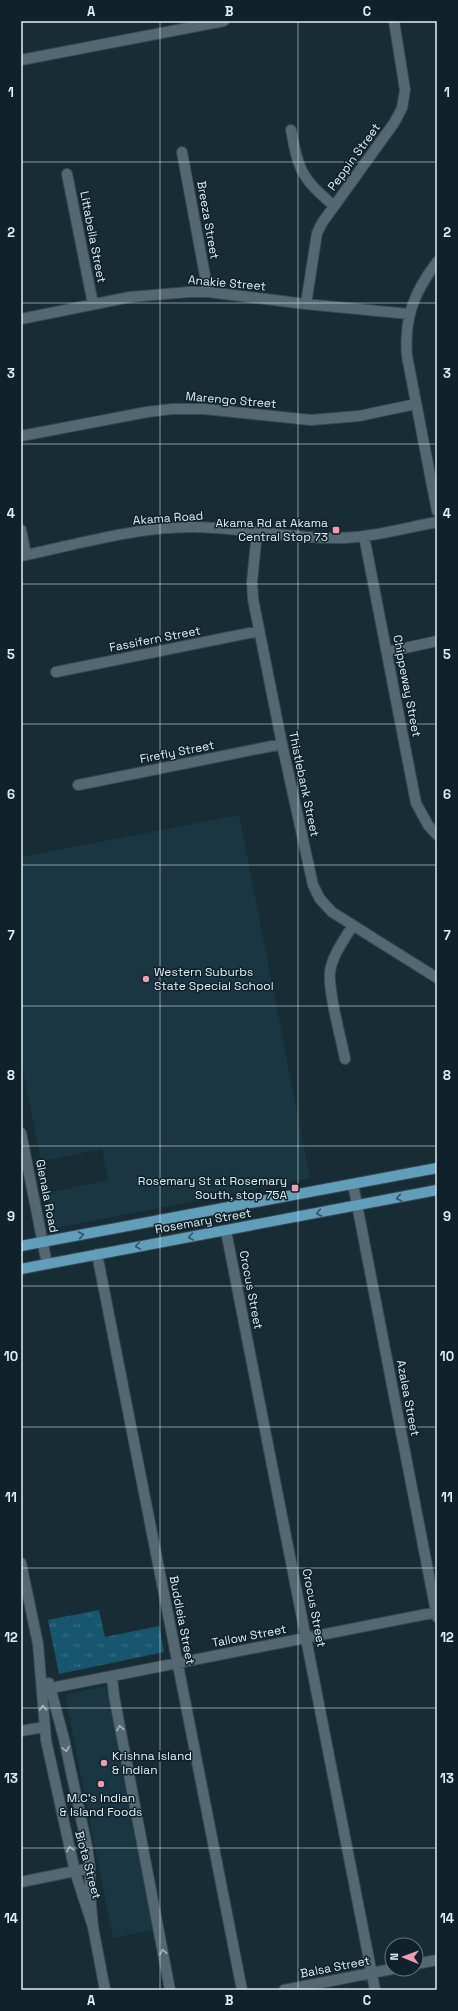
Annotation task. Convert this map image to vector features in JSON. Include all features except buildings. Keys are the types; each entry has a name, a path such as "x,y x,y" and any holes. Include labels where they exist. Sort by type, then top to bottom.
{"main road":[{"name":"Rosemary Street","path":"21,1246 437,1168"},
{"name":"Rosemary Street","path":"21,1269 437,1190"}],"street":[{"path":"21,60 224,21"},
{"name":"Peppin Street","path":"306,304 317,233 334,206 394,123 402,108 405,90 394,21"},
{"path":"292,130 297,159 307,181 334,206"},
{"name":"Breeza Street","path":"182,152 208,292"},
{"name":"Littabella Street","path":"68,174 93,304"},
{"path":"437,262 423,281 409,314 405,336 407,356 437,511"},
{"name":"Anakie Street","path":"21,319 93,304 157,293 208,292 306,304 409,314"},
{"name":"Marengo Street","path":"21,436 147,412 172,409 204,409 310,420 360,416 416,404"},
{"name":"Akama Road","path":"23,556 160,529 190,527 322,538 364,536 437,522"},
{"path":"21,530 23,556"},
{"name":"Thistlebank Street","path":"257,532 252,582 253,599 282,744 313,886 320,899 332,912 437,978"},
{"name":"Chippeway Street","path":"364,536 416,803 428,825 437,835"},
{"name":"Fassifern Street","path":"56,672 259,631"},
{"path":"387,652 437,642"},
{"name":"Firefly Street","path":"78,785 282,744"},
{"path":"345,1059 330,985 330,971 335,956 353,925"},
{"name":"Glenala Road","path":"21,1134 47,1264"},
{"name":"Azalea Street","path":"353,1184 437,1614"},
{"name":"Crocus Street","path":"226,1231 375,1990"},
{"name":"Buddleia Street","path":"97,1254 242,1990"},
{"name":"Biota Street","path":"21,1567 47,1689 64,1739 90,1868 90,1894 93,1927 105,1990"},
{"name":"Tallow Street","path":"47,1689 437,1614"},
{"path":"112,1676 114,1696 170,1990"},
{"name":"Biota Street","path":"47,1689 44,1727 75,1872 93,1927"},
{"path":"21,1731 44,1727"},
{"path":"21,1882 90,1868"},
{"path":"424,1962 437,1960"},
{"name":"Balsa Street","path":"284,1990 384,1971"}],"shaded area":[{"name":"Western Suburbs State Special School","path":"239,815 310,1178 56,1228 47,1193 108,1180 102,1149 41,1161 21,1059 21,857"},
{"path":"106,1686 153,1930 113,1938 65,1695"}],"green space":[{"path":"99,1610 105,1637 159,1626 164,1652 59,1674 48,1620"}],"place":[{"name":"Akama Rd at Akama Central Stop 73","path":"336,530"},
{"name":"Western Suburbs State Special School","path":"146,979"},
{"name":"Rosemary St at Rosemary South, stop 75A","path":"295,1188"},
{"name":"Krishna Island & Indian","path":"104,1763"},
{"name":"M.C's Indian & Island Foods","path":"101,1784"}]}
